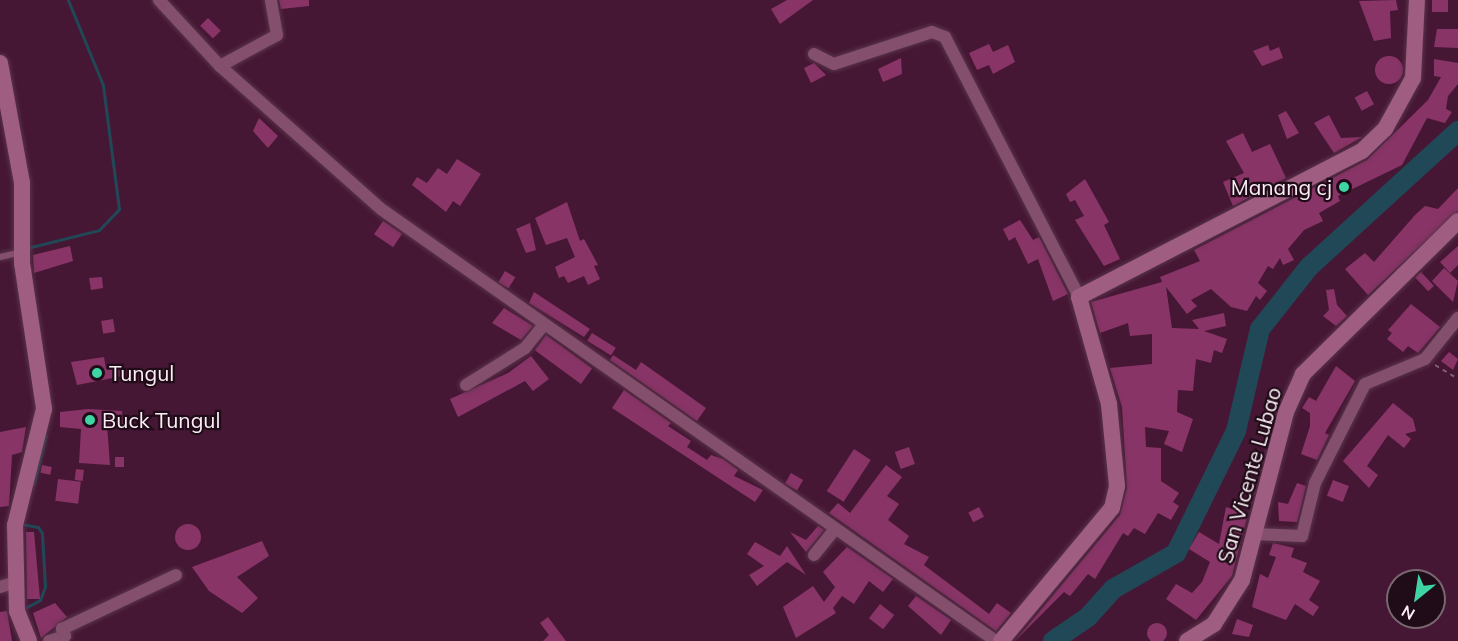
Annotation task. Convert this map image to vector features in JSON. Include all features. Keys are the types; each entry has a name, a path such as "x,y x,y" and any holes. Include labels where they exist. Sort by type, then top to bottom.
{"street":[{"path":"159,0 220,66 381,208 543,326 996,641"},
{"path":"220,66 277,34 271,0"},
{"path":"1079,297 1362,151 1385,129 1413,78 1417,0"},
{"path":"814,54 834,64 932,32 945,37 1079,297 1109,404 1117,486 1112,508 1001,641"},
{"path":"0,63 22,183 21,252 44,409 15,525 8,584 29,641"},
{"name":"San Vicente Lubao","path":"1187,641 1214,624 1233,596 1254,534 1286,412 1303,374 1458,221"},
{"path":"1254,534 1302,536 1315,483 1365,384 1425,359 1458,318"},
{"path":"466,385 517,354 543,326"},
{"path":"814,555 834,530"},
{"path":"49,641 65,636 62,628 176,575"}],"lane":[{"path":"0,256 21,252"}],"path":[{"path":"1425,359 1458,380"}],"building":[{"path":"279,0 309,0 309,6 281,9"},
{"path":"787,0 813,0 780,24 771,9"},
{"path":"1396,0 1398,10 1390,11 1391,38 1374,41 1359,1"},
{"path":"1432,0 1448,0 1448,12 1432,12"},
{"path":"208,18 221,31 213,39 200,26"},
{"path":"1437,29 1458,29 1458,48 1434,47"},
{"path":"989,44 993,52 1008,45 1015,62 993,74 989,65 977,70 969,53"},
{"path":"1268,45 1270,51 1279,47 1283,58 1262,66 1253,51"},
{"path":"1389,56 1399,60 1403,70 1399,80 1389,84 1379,80 1375,70 1379,60"},
{"path":"901,58 902,74 883,82 878,69"},
{"path":"1434,59 1458,63 1458,84 1448,96 1446,109 1452,112 1445,123 1427,118 1402,165 1338,196 1340,201 1319,213 1323,221 1304,230 1288,249 1294,260 1283,265 1280,258 1273,269 1268,266 1258,283 1267,291 1260,300 1256,296 1247,311 1231,307 1211,289 1191,300 1197,306 1187,314 1166,287 1172,328 1199,329 1192,320 1224,313 1226,326 1204,331 1227,339 1222,353 1214,350 1211,363 1196,359 1193,391 1178,390 1177,412 1193,419 1182,452 1164,444 1169,431 1145,427 1146,447 1161,448 1161,481 1179,493 1173,502 1179,506 1171,520 1158,513 1145,534 1134,528 1128,536 1123,533 1095,579 1088,574 1070,596 1064,592 1015,641 1120,515 1127,488 1122,407 1110,368 1152,364 1152,334 1130,336 1128,323 1100,333 1091,302 1162,282 1160,277 1200,261 1194,250 1367,160 1428,100 1441,77 1434,76"},
{"path":"814,63 826,75 811,83 804,68"},
{"path":"1367,91 1374,104 1362,111 1355,98"},
{"path":"1286,111 1299,133 1287,139 1278,115"},
{"path":"1329,115 1341,138 1362,137 1334,153 1314,123"},
{"path":"259,118 278,136 268,148 253,131"},
{"path":"1243,133 1252,152 1270,144 1286,178 1233,206 1223,182 1244,173 1226,141"},
{"path":"457,159 481,174 460,206 453,201 446,212 412,185 417,177 427,183 438,168 447,174"},
{"path":"1085,179 1109,222 1104,225 1120,259 1104,266 1075,220 1084,216 1075,200 1070,202 1066,194"},
{"path":"1458,188 1458,211 1368,295 1345,269 1365,253 1374,262 1425,206 1438,209"},
{"path":"567,202 580,241 584,239 598,265 594,266 600,279 588,285 584,276 568,283 564,276 559,278 555,267 575,257 567,238 546,245 535,218"},
{"path":"1020,220 1033,240 1039,237 1068,294 1053,301 1038,259 1028,264 1015,237 1009,241 1003,229"},
{"path":"383,221 402,234 393,247 374,234"},
{"path":"530,223 536,250 526,253 516,229"},
{"path":"70,246 73,261 34,273 33,255"},
{"path":"1458,246 1458,265 1450,273 1440,262"},
{"path":"1444,268 1458,281 1453,302 1432,281"},
{"path":"505,271 515,277 509,288 498,282"},
{"path":"1421,272 1434,286 1428,291 1415,277"},
{"path":"102,277 103,288 91,290 89,278"},
{"path":"1334,289 1337,305 1347,316 1336,326 1323,316 1329,310 1326,290"},
{"path":"534,292 590,329 584,337 529,303"},
{"path":"1411,304 1440,327 1418,353 1408,346 1403,352 1387,339 1392,333 1388,330"},
{"path":"504,308 533,326 521,340 492,323"},
{"path":"113,319 115,332 103,334 101,321"},
{"path":"592,333 616,348 611,355 587,341"},
{"path":"546,335 592,369 581,384 535,350"},
{"path":"1449,352 1458,359 1453,370 1441,361"},
{"path":"613,355 636,370 641,362 706,408 697,421 610,360"},
{"path":"531,356 549,379 533,391 525,381 458,417 450,399 508,373"},
{"name":"Tungul","path":"104,357 106,369 122,367 123,376 77,385 71,362"},
{"path":"1336,366 1355,381 1325,433 1329,435 1317,460 1301,454 1310,426 1310,413 1302,408 1309,397 1316,401"},
{"path":"624,390 671,423 668,426 691,441 687,447 707,460 711,455 723,459 738,470 734,476 763,490 755,502 612,408"},
{"path":"1393,403 1413,419 1416,431 1405,434 1411,439 1404,448 1388,435 1367,466 1378,475 1369,488 1343,461"},
{"path":"88,409 122,411 123,425 107,425 110,465 79,463 81,429 60,427 60,412"},
{"path":"26,427 22,452 12,455 9,506 0,507 0,432"},
{"path":"909,447 915,464 901,469 895,452"},
{"path":"854,449 871,460 844,502 827,491"},
{"path":"115,457 124,457 124,467 115,467"},
{"path":"42,465 52,467 50,475 40,473"},
{"path":"886,465 902,477 887,496 899,504 888,520 909,536 904,544 929,557 924,565 989,614 997,603 1011,613 996,631 829,513 838,503 850,513"},
{"path":"76,469 84,470 83,481 75,480"},
{"path":"791,473 803,480 797,490 785,483"},
{"path":"58,479 81,482 78,504 55,501"},
{"path":"1333,480 1349,486 1343,502 1327,496"},
{"path":"1297,483 1306,486 1297,522 1279,521 1278,502 1288,504"},
{"path":"979,507 984,517 973,522 968,512"},
{"path":"1226,507 1248,514 1232,576 1196,620 1166,599 1176,584 1192,593 1202,582 1210,562 1189,549 1199,532 1219,544"},
{"path":"188,524 197,528 201,537 197,546 188,550 179,546 175,537 179,528"},
{"path":"818,526 824,530 806,552 790,532 806,540"},
{"path":"26,532 34,532 40,599 27,599"},
{"path":"262,541 269,556 237,577 258,598 242,613 209,591 192,567"},
{"path":"755,542 780,556 787,546 806,575 787,562 757,586 749,575 764,566 747,554"},
{"path":"1273,543 1294,548 1291,557 1307,563 1303,572 1320,581 1309,600 1319,607 1313,616 1295,604 1286,620 1252,607 1260,574 1268,578 1276,557 1269,555"},
{"path":"847,547 893,579 883,592 869,581 854,604 842,596 833,608 836,613 796,638 783,607 813,586 824,602 835,587 823,572"},
{"path":"916,596 951,620 941,635 908,606"},
{"path":"55,603 67,617 41,638 33,613"},
{"path":"880,604 894,615 883,629 869,618"},
{"path":"7,611 12,641 0,641 0,612"},
{"path":"548,617 566,641 543,641 549,635 540,623"},
{"path":"1237,619 1253,625 1249,637 1232,634"},
{"path":"1157,623 1164,626 1167,633 1164,640 1157,643 1150,640 1147,633 1150,626"}],"waterway":[{"path":"27,248 99,230 119,209 103,85 68,0"},
{"path":"1053,641 1088,617 1113,589 1176,553 1236,431 1260,329 1309,267 1458,131"},
{"path":"34,484 46,435"},
{"path":"21,524 38,527 42,533 45,587 40,600 25,608"}],"place":[{"name":"Manang cj","path":"1344,187"},
{"name":"Tungul","path":"97,373"},
{"name":"Buck Tungul","path":"90,420"}]}
